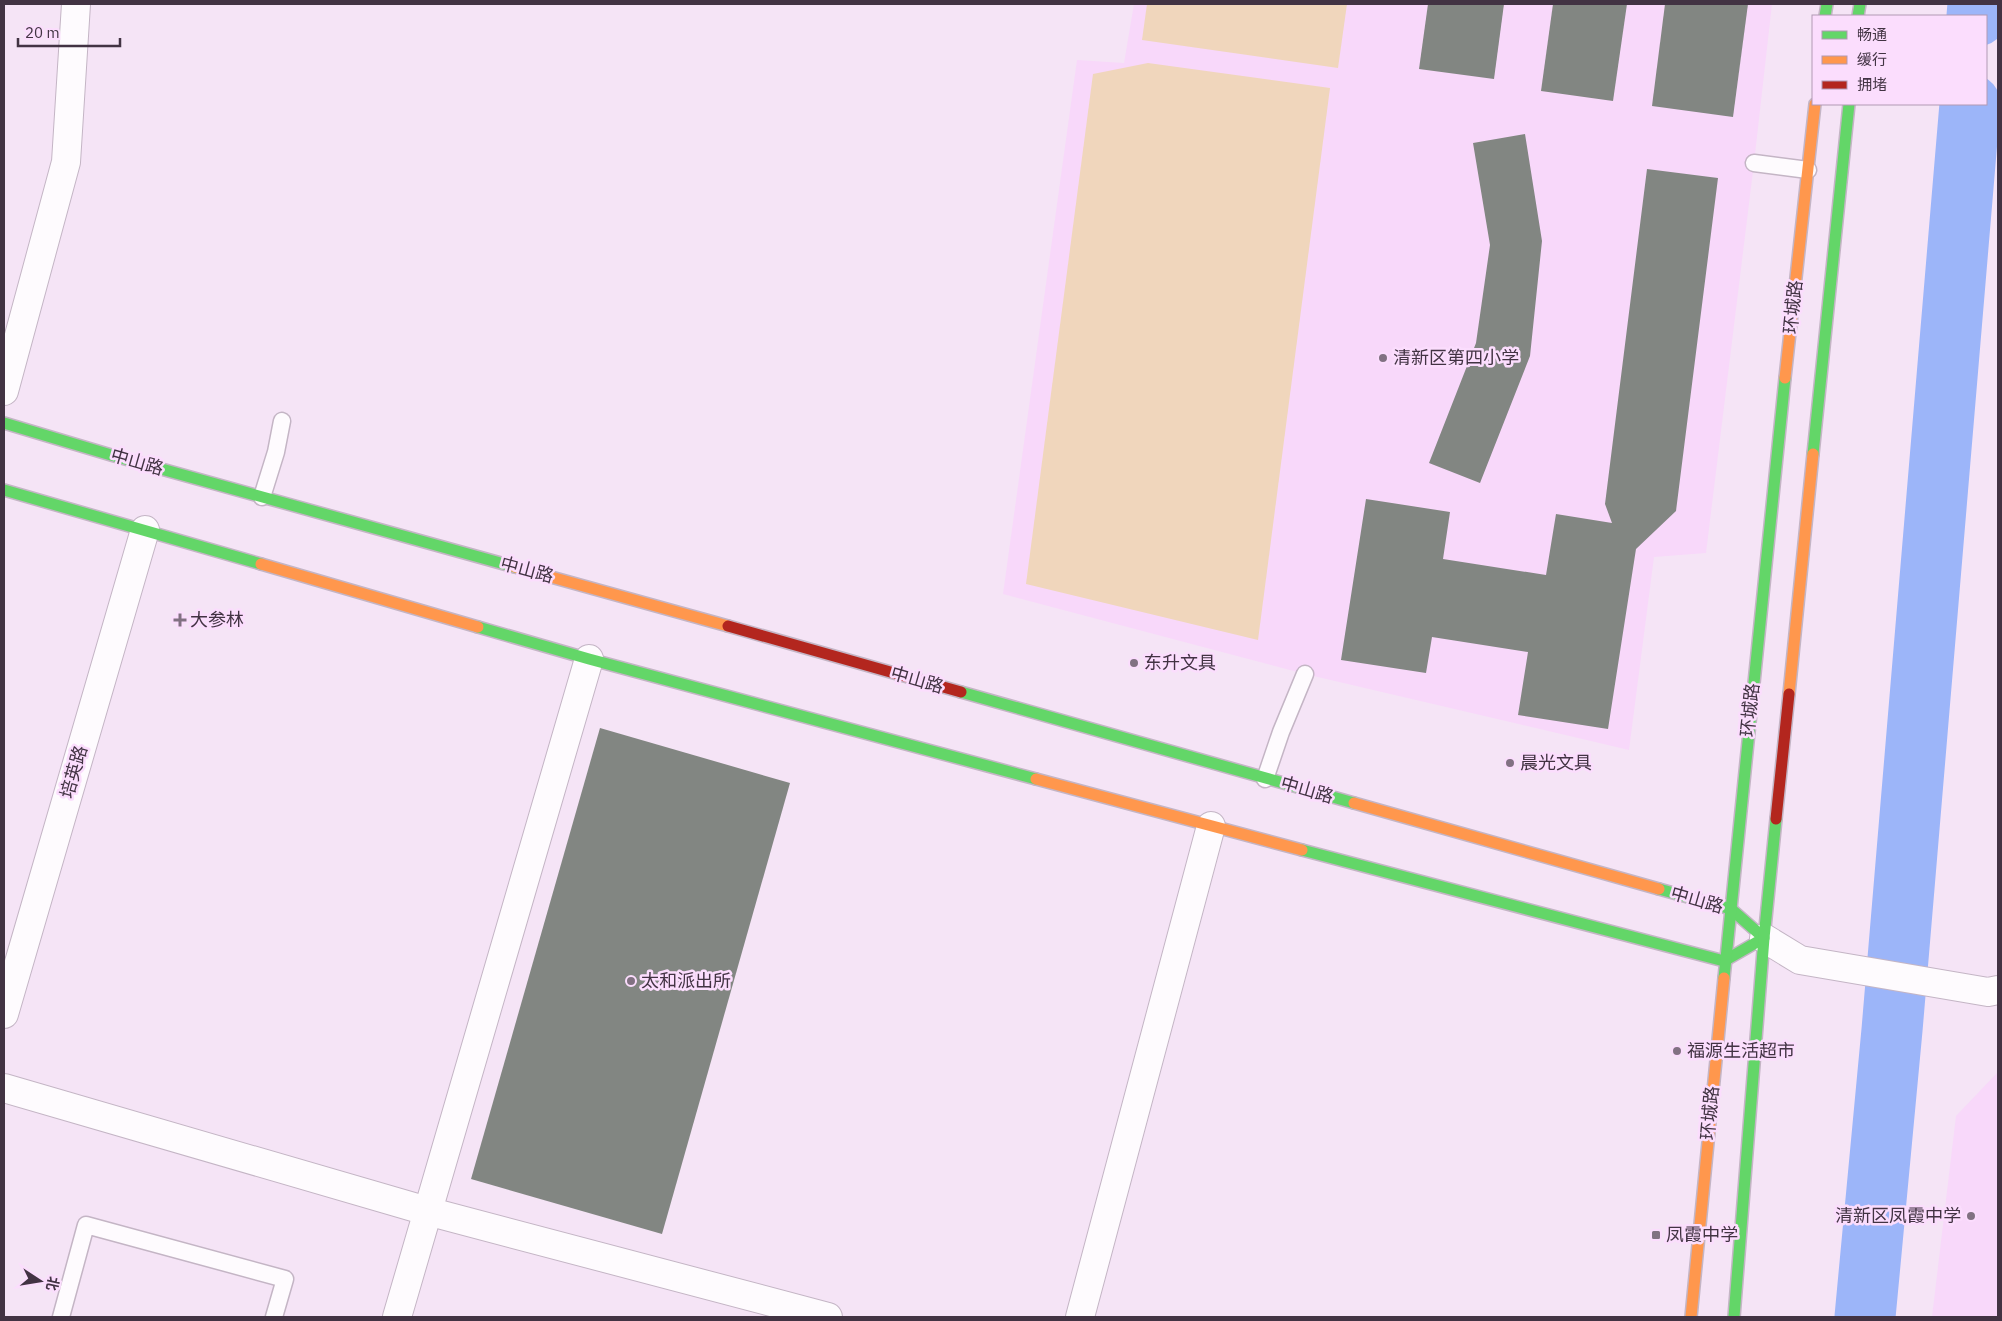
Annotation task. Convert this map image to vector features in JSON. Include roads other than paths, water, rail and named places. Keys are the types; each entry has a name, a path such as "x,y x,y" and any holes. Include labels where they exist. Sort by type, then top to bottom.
{"main road":[{"name":"环城路","path":"1692,1317 1724,961 1731,909 1761,592 1816,105"},
{"name":"环城路","path":"1734,1317 1764,938 1849,105"},
{"name":"中山路","path":"4,423 111,455 1731,909 1764,938"},
{"path":"4,490 590,659 1211,826 1724,961 1764,938"}],"street":[{"path":"4,392 66,162 76,4"},
{"name":"培英路","path":"4,1014 145,530"},
{"path":"397,1317 590,659"},
{"path":"1080,1317 1211,826"},
{"path":"1764,938 1800,960 1988,992 1998,990"},
{"path":"4,1088 427,1211 787,1312 828,1317"}],"lane":[{"path":"1754,163 1808,170"},
{"path":"262,497 276,452 282,421"},
{"path":"1265,779 1281,732 1305,674"},
{"path":"61,1317 86,1225 285,1279 274,1317"}],"waterway":[{"path":"1977,15 1978,4"},
{"path":"1865,1317 1892,1030 1970,105"}],"place":[{"name":"清新区第四小学","path":"1383,358"},
{"name":"大参林","path":"180,620"},
{"name":"东升文具","path":"1134,663"},
{"name":"晨光文具","path":"1510,763"},
{"name":"太和派出所","path":"631,981"},
{"name":"福源生活超市","path":"1677,1051"},
{"name":"清新区凤霞中学","path":"1971,1216"},
{"name":"凤霞中学","path":"1656,1235"}]}
